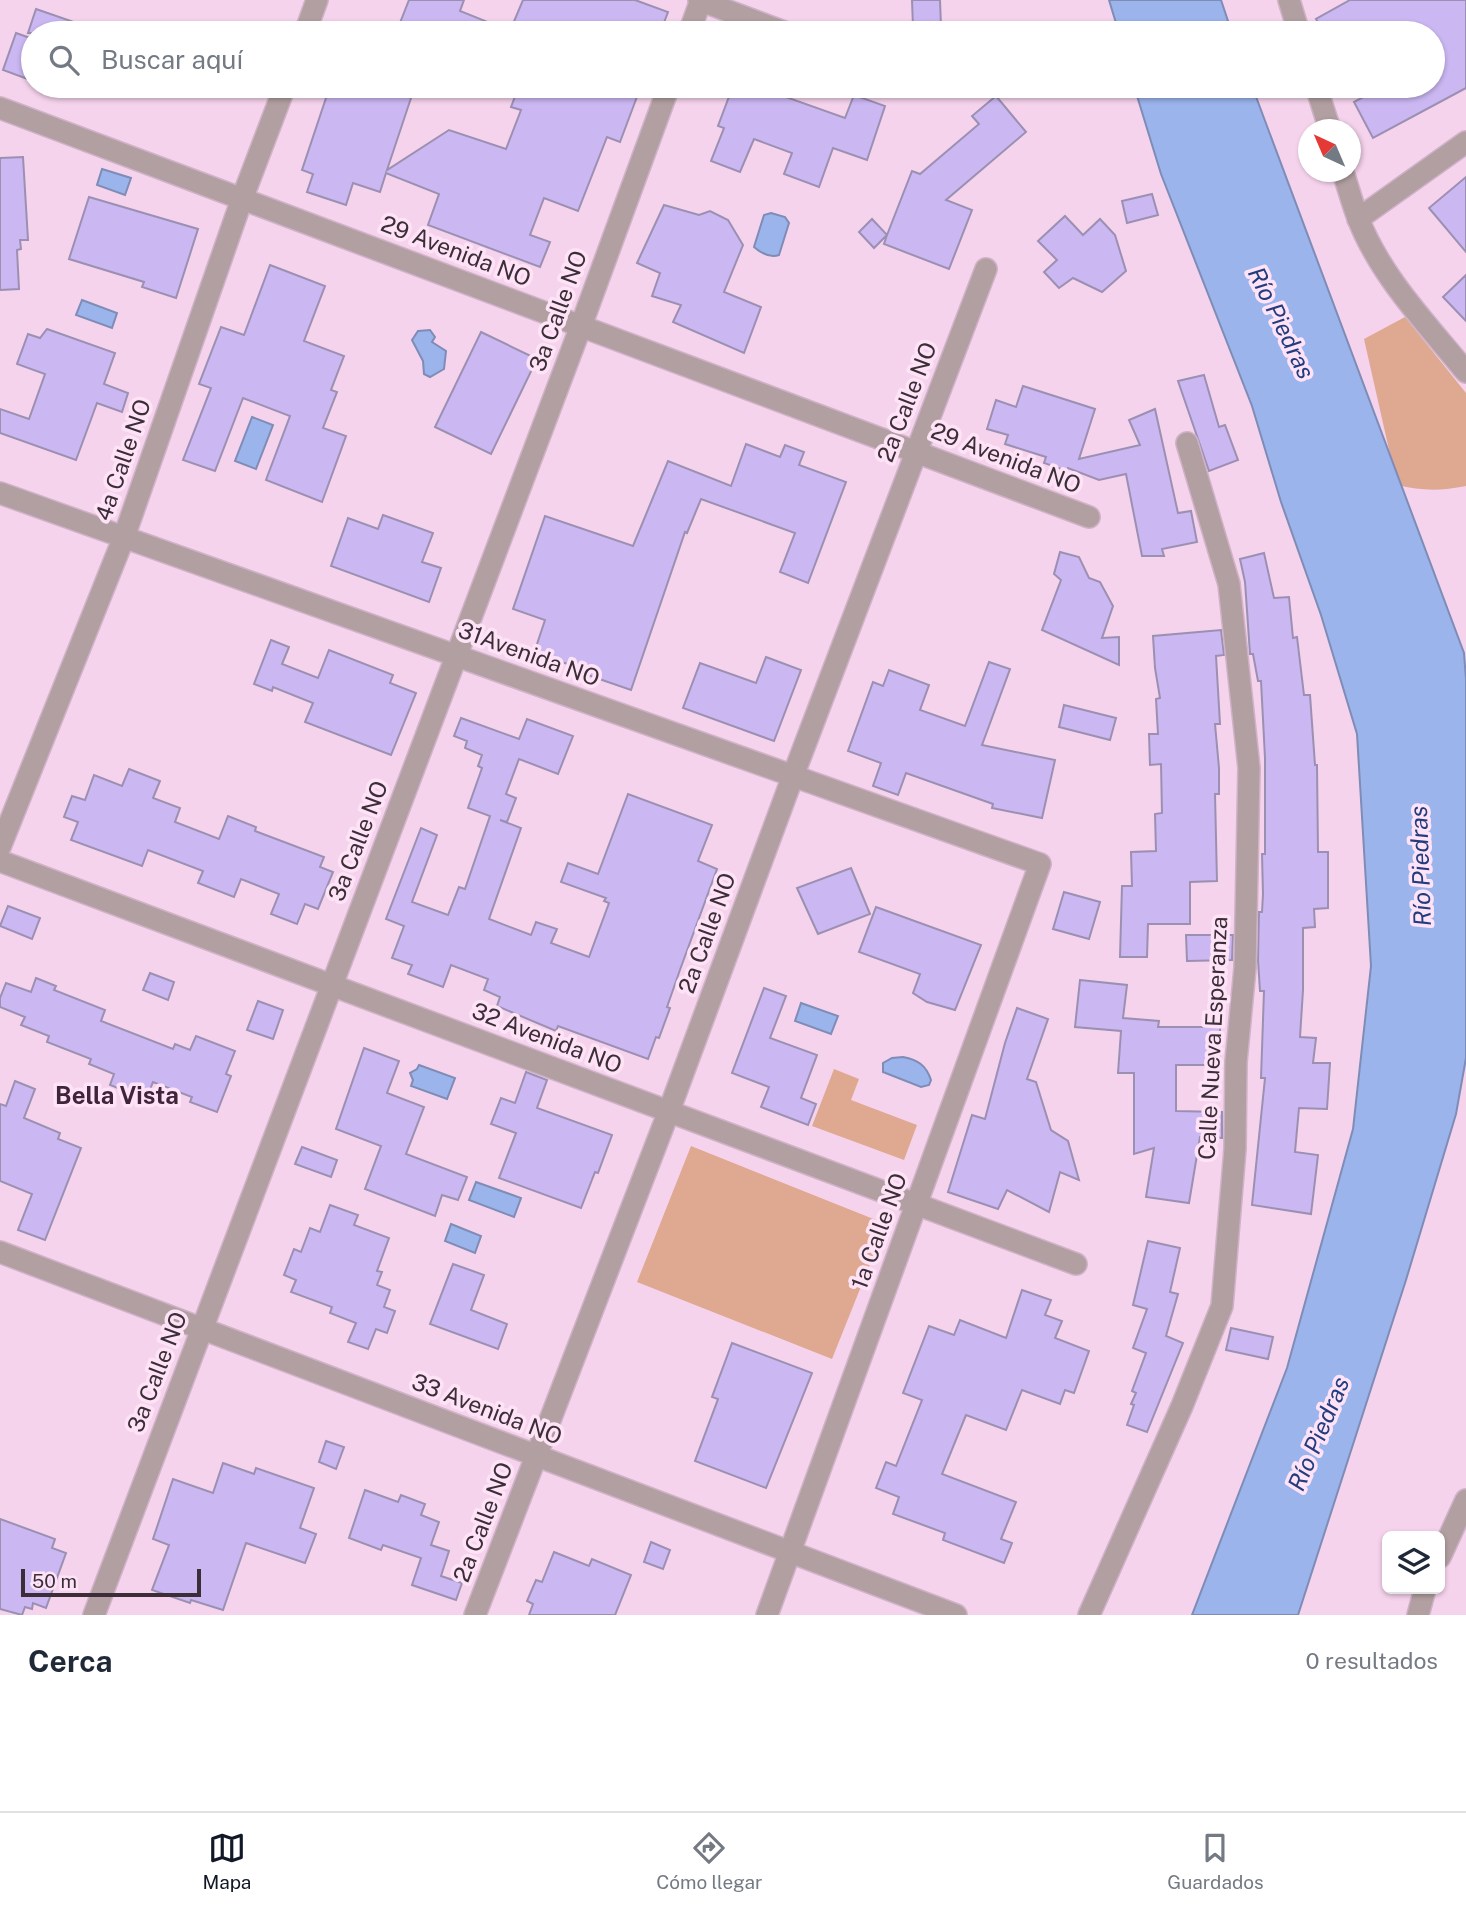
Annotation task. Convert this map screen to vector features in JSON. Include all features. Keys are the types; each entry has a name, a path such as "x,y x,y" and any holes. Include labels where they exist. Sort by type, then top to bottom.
{"street":[{"path":"309,21 317,0"},
{"path":"693,21 700,0 755,21"},
{"path":"1289,0 1295,21"},
{"name":"4a Calle NO","path":"0,847 124,537 242,199 280,98"},
{"name":"3a Calle NO","path":"94,1615 665,98"},
{"path":"1320,98 1326,119"},
{"name":"29 Avenida NO","path":"0,108 1089,517"},
{"path":"1358,219 1466,142"},
{"path":"1346,182 1358,219 1372,247 1403,295 1466,372"},
{"name":"2a Calle NO","path":"475,1615 669,1111 986,269"},
{"name":"Calle Nueva Esperanza","path":"1089,1615 1182,1405 1222,1306 1235,1149 1237,1062 1245,968 1249,768 1229,584 1187,443"},
{"name":"31Avenida NO","path":"0,493 1040,864"},
{"name":"32 Avenida NO","path":"0,861 1076,1264"},
{"name":"1a Calle NO","path":"767,1615 1040,864"},
{"name":"33 Avenida NO","path":"0,1252 956,1615"},
{"path":"1445,1546 1466,1500"},
{"path":"1418,1615 1424,1594"}],"shaded area":[{"path":"1405,317 1466,393 1466,486 1432,490 1397,485 1364,339"},
{"path":"834,1069 859,1079 851,1100 917,1125 904,1160 812,1126"},
{"path":"691,1146 886,1224 832,1359 637,1282"}],"water":[{"path":"1109,0 1221,0 1228,21 1115,21"},
{"name":"Río Piedras","path":"1138,98 1256,98 1464,653 1466,1058 1456,1114 1406,1280 1298,1615 1192,1615 1287,1368 1353,1129 1371,966 1357,734 1252,406 1161,174"},
{"path":"102,169 131,178 125,195 97,185"},
{"path":"771,213 785,217 789,223 779,255 776,256 766,255 754,247 764,215"},
{"path":"82,300 117,313 112,328 76,315"},
{"path":"430,330 435,337 432,342 446,351 444,369 430,377 424,374 423,361 412,340 418,331"},
{"path":"252,417 273,425 256,469 235,461"},
{"path":"801,1003 838,1016 831,1034 795,1021"},
{"path":"903,1057 924,1067 931,1080 929,1085 921,1087 883,1072 883,1063 892,1058"},
{"path":"419,1065 455,1078 447,1099 411,1086 413,1080 410,1073"},
{"path":"476,1182 521,1198 514,1217 469,1200"},
{"path":"451,1224 481,1236 475,1253 445,1241"}],"building":[{"path":"409,0 464,0 460,11 485,21 401,21"},
{"path":"523,0 635,0 668,12 665,21 514,21"},
{"path":"912,0 940,0 941,21 913,21"},
{"path":"1350,0 1466,0 1466,88 1373,138 1354,102 1362,98 1445,98 1445,21 1316,19"},
{"path":"36,9 71,21 32,21"},
{"path":"16,33 21,35 21,77 3,70"},
{"path":"326,98 411,98 387,170 449,130 506,149 521,110 511,107 514,98 636,98 620,142 607,137 578,211 544,198 530,235 550,242 540,267 428,225 439,194 386,173 380,192 353,183 346,205 307,192 313,174 302,170"},
{"path":"728,98 789,98 845,118 853,98 862,98 885,106 867,160 833,148 819,187 784,174 792,153 754,139 740,172 711,161 724,128 718,126"},
{"path":"994,98 998,98 1026,132 946,200 972,210 949,269 884,244 912,171 920,174 979,124 972,116"},
{"path":"23,157 28,240 20,240 21,249 17,250 19,289 0,290 0,158"},
{"path":"1466,177 1466,252 1429,208"},
{"path":"1152,194 1158,215 1127,223 1122,201"},
{"path":"89,197 198,229 176,298 142,287 144,282 69,259"},
{"path":"664,205 699,215 710,211 728,220 743,245 724,292 761,307 744,353 673,322 681,305 652,296 660,273 637,263"},
{"path":"1065,216 1083,235 1100,219 1115,235 1126,271 1102,292 1073,278 1059,288 1044,272 1057,260 1038,241"},
{"path":"872,219 887,235 874,248 859,232"},
{"path":"270,265 325,286 304,341 344,356 331,390 337,392 323,428 346,436 322,502 266,480 290,416 243,398 215,471 183,460 211,388 199,384 221,327 244,335"},
{"path":"1466,275 1466,321 1443,297"},
{"path":"47,329 115,353 104,384 128,393 122,412 97,403 76,460 0,433 0,409 29,419 45,374 17,364 28,334 40,338"},
{"path":"481,332 537,359 491,454 435,427"},
{"path":"1204,375 1219,427 1225,425 1238,460 1209,471 1178,381"},
{"path":"1023,386 1095,409 1079,459 1140,445 1129,420 1155,409 1178,513 1191,511 1197,542 1162,549 1164,556 1142,556 1126,474 1099,480 1068,468 1067,471 1044,463 1046,457 1005,444 1008,435 987,429 996,400 1016,407"},
{"path":"746,444 780,457 785,445 804,452 799,465 846,482 808,583 780,572 795,533 701,499 687,533 685,532 631,690 582,673 583,669 534,653 545,620 513,609 545,516 633,546 668,461 731,486"},
{"path":"383,515 433,533 422,562 441,568 429,602 331,566 348,518 378,529"},
{"path":"1060,552 1079,557 1089,578 1100,582 1113,606 1102,638 1119,637 1119,665 1042,630 1061,580 1054,574"},
{"path":"1264,553 1274,598 1289,597 1293,638 1297,637 1304,695 1310,695 1317,765 1318,852 1328,852 1328,908 1314,909 1315,927 1303,928 1300,1037 1316,1038 1313,1063 1330,1063 1327,1109 1299,1108 1295,1152 1318,1155 1311,1214 1252,1205 1265,1078 1261,1078 1264,991 1260,991 1258,960 1259,912 1262,912 1263,894 1262,854 1265,854 1265,758 1261,681 1258,681 1253,654 1250,654 1245,582 1240,559"},
{"path":"1221,630 1224,655 1216,656 1220,724 1215,724 1219,768 1219,794 1215,794 1217,881 1190,882 1190,924 1148,924 1147,957 1120,957 1122,886 1132,886 1131,852 1156,851 1155,814 1162,813 1161,764 1150,765 1149,734 1158,734 1156,699 1160,698 1153,636"},
{"path":"271,640 289,647 282,664 318,678 329,650 393,675 390,683 416,693 391,755 305,722 313,703 273,687 272,691 254,684"},
{"path":"766,657 801,670 774,741 683,708 700,663 756,683"},
{"path":"989,662 1010,669 982,745 1055,760 1042,818 992,808 993,804 906,773 898,795 873,786 881,763 848,751 873,682 883,686 889,670 929,685 920,710 965,726"},
{"path":"1064,705 1116,718 1110,740 1059,727"},
{"path":"461,718 519,739 527,719 573,736 558,774 519,759 506,794 516,798 507,822 500,820 521,828 489,919 531,935 536,922 557,929 551,943 589,957 609,903 604,901 606,898 561,882 568,863 598,874 628,794 712,825 698,861 717,869 667,1007 670,1008 648,1059 558,1026 556,1031 497,1006 500,997 484,990 488,979 451,965 443,987 408,974 412,965 392,958 404,926 386,919 421,828 437,835 412,902 448,915 459,887 465,889 490,816 468,808 482,768 478,766 482,755 465,748 467,741 454,736"},
{"path":"129,769 160,781 153,798 180,808 175,822 219,839 228,816 256,827 255,831 324,857 320,867 333,872 318,909 305,904 297,924 271,914 279,894 241,879 234,897 198,883 203,871 148,850 142,866 71,840 78,822 64,817 72,796 85,800 94,775 122,786"},
{"path":"851,868 870,914 818,934 797,888"},
{"path":"1064,892 1100,902 1089,939 1053,929"},
{"path":"8,906 40,918 32,939 0,926"},
{"path":"876,907 981,945 955,1010 927,1002 913,993 920,974 859,952"},
{"path":"1186,935 1233,935 1232,960 1187,961"},
{"path":"150,973 174,982 168,1000 143,990"},
{"path":"36,978 56,986 54,990 105,1010 101,1021 173,1049 175,1044 190,1050 196,1036 235,1051 226,1074 231,1076 217,1112 190,1102 192,1097 153,1082 146,1099 110,1085 114,1074 89,1064 91,1059 47,1042 49,1036 21,1025 25,1017 0,1007 0,998 6,983 31,992"},
{"path":"1080,980 1127,985 1123,1018 1159,1021 1158,1027 1220,1027 1220,1065 1176,1065 1176,1111 1222,1112 1222,1138 1200,1137 1189,1203 1146,1197 1154,1148 1134,1154 1134,1073 1118,1073 1121,1031 1075,1027"},
{"path":"764,988 786,996 770,1038 817,1055 801,1098 816,1104 808,1125 761,1107 769,1087 732,1073"},
{"path":"258,1001 283,1010 273,1039 247,1030"},
{"path":"1017,1008 1048,1019 1027,1079 1036,1082 1051,1130 1068,1141 1079,1180 1060,1172 1049,1212 1007,1190 998,1209 948,1192 972,1115 985,1119"},
{"path":"364,1048 399,1061 387,1093 424,1107 406,1154 467,1177 458,1200 442,1195 435,1216 365,1189 381,1146 336,1129"},
{"path":"526,1072 547,1080 537,1108 612,1135 581,1208 499,1178 516,1133 491,1124 501,1098 515,1103"},
{"path":"15,1081 35,1089 24,1118 60,1133 58,1139 81,1148 45,1240 18,1230 32,1194 0,1181 0,1104 6,1106"},
{"path":"302,1147 337,1160 331,1177 295,1164"},
{"path":"330,1205 358,1215 354,1225 389,1238 377,1271 382,1272 377,1285 390,1290 384,1307 395,1311 387,1333 376,1329 368,1349 348,1342 356,1323 330,1313 332,1307 291,1292 296,1280 284,1275 294,1249 301,1252 310,1228 320,1232"},
{"path":"1148,1241 1180,1248 1170,1292 1178,1294 1166,1336 1183,1343 1147,1432 1127,1425 1136,1393 1132,1391 1146,1353 1133,1348 1147,1309 1133,1305"},
{"path":"453,1264 484,1275 471,1310 507,1324 498,1349 430,1324"},
{"path":"1022,1290 1051,1300 1045,1315 1062,1321 1055,1338 1089,1351 1074,1393 1065,1390 1060,1404 1022,1390 1006,1430 966,1415 942,1474 1016,1502 1001,1539 1012,1543 1004,1563 943,1540 945,1533 893,1514 899,1497 876,1488 886,1462 896,1466 922,1400 903,1393 929,1326 954,1335 960,1320 1006,1338"},
{"path":"1231,1328 1273,1337 1268,1359 1226,1350"},
{"path":"732,1343 812,1373 766,1488 695,1461 718,1399 712,1397"},
{"path":"326,1441 344,1447 336,1469 319,1462"},
{"path":"223,1463 254,1474 256,1468 314,1488 300,1528 316,1534 305,1563 246,1543 223,1610 191,1600 190,1603 152,1590 169,1545 153,1539 173,1479 213,1493"},
{"path":"365,1490 398,1502 401,1495 425,1504 421,1515 439,1522 431,1545 449,1551 441,1576 462,1583 456,1600 412,1585 421,1558 383,1545 381,1550 349,1538"},
{"path":"0,1519 55,1539 52,1548 66,1553 46,1608 33,1603 32,1609 25,1607 22,1615 0,1609"},
{"path":"651,1542 670,1550 663,1569 644,1562"},
{"path":"554,1552 589,1566 592,1559 631,1575 615,1615 529,1615 533,1604 527,1601 536,1580 542,1582"}],"district":[{"name":"Bella Vista","path":"117,1096"}]}
